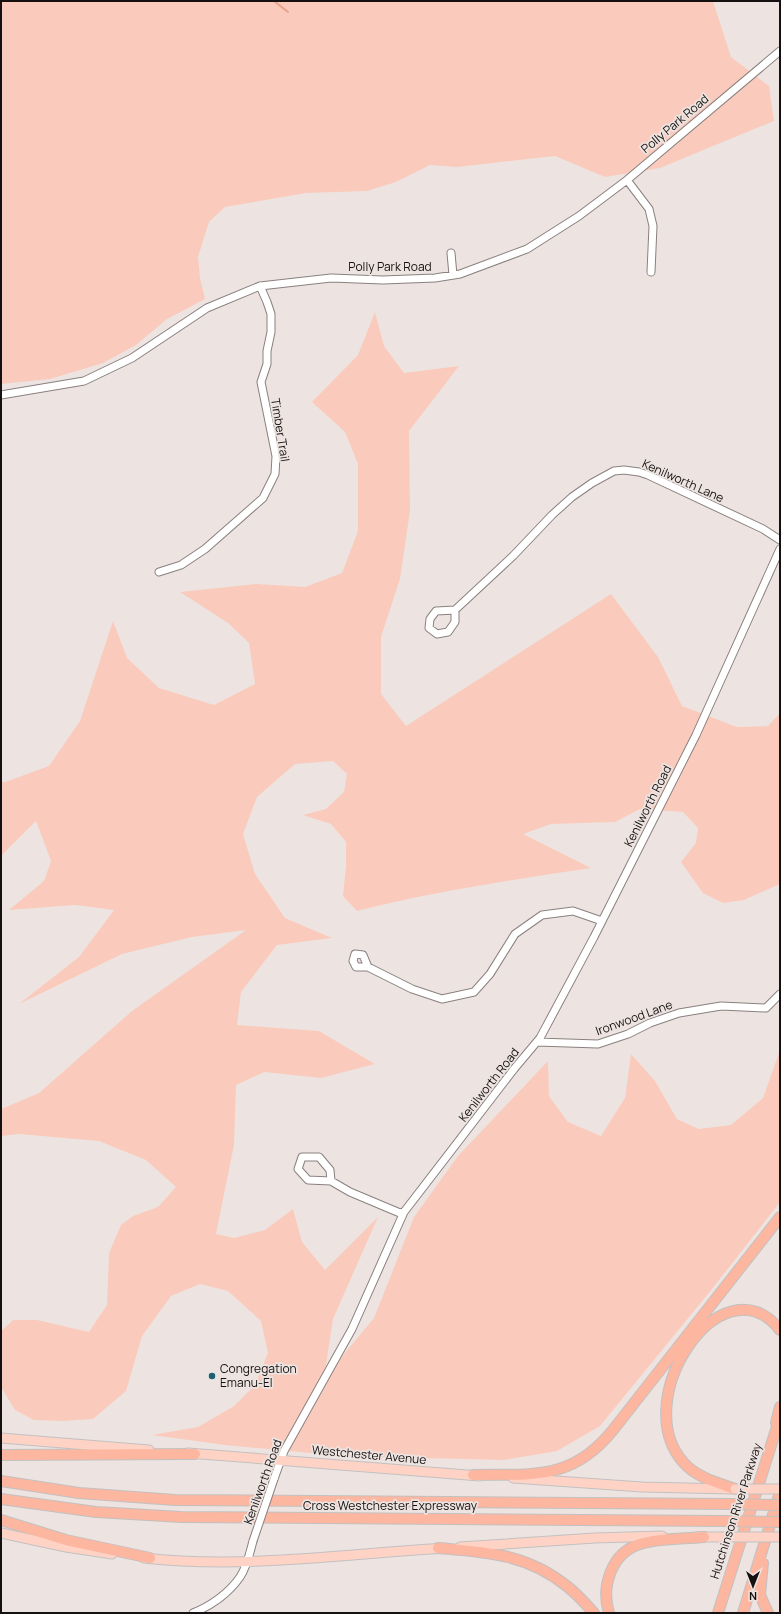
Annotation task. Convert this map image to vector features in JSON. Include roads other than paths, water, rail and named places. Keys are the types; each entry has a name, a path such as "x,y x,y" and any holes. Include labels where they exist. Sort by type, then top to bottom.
{"highway":[{"path":"473,1475 531,1474 549,1472 574,1464 596,1448 613,1430 780,1217"},
{"path":"735,1489 701,1476 688,1467 678,1455 671,1441 666,1422 666,1402 670,1383 689,1346 704,1327 720,1316 739,1310 754,1312 767,1318 780,1330"},
{"path":"774,1433 780,1407"},
{"name":"Hutchinson River Parkway","path":"718,1613 780,1417"},
{"path":"1,1455 195,1454"},
{"name":"Cross Westchester Expressway","path":"1,1481 86,1493 151,1499 780,1505"},
{"path":"743,1613 780,1492"},
{"name":"Cross Westchester Expressway","path":"1,1499 96,1512 181,1517 780,1522"},
{"path":"1,1520 66,1540 150,1558"},
{"path":"768,1613 763,1604 760,1589 769,1528"},
{"path":"609,1613 606,1596 608,1580 617,1561 628,1550 645,1543 704,1536"},
{"path":"438,1548 495,1553 530,1563 548,1572 561,1581 594,1613"},
{"path":"712,1613 730,1574"}],"main road":[{"name":"Westchester Avenue","path":"1,1438 629,1487 780,1489"},
{"path":"1,1533 66,1547 150,1558 174,1560 246,1561 595,1538 704,1536 780,1537"}],"street":[{"name":"Polly Park Road","path":"1,395 84,381 132,358 207,308 260,286 331,278 414,280 453,275 483,267 527,249 579,216 627,180 780,51"},
{"path":"627,180 648,208 653,226 651,272"},
{"path":"451,253 453,275"},
{"name":"Timber Trail","path":"159,572 182,565 205,550 263,498 275,474 276,456 261,382 267,364 267,351 271,332 271,314 268,302 260,286"},
{"name":"Kenilworth Lane","path":"455,610 513,556 552,515 572,497 592,483 614,471 624,470 648,475 763,529 780,540"},
{"name":"Kenilworth Road","path":"193,1613 208,1606 219,1598 240,1576 288,1444 352,1329 404,1212 514,1069 537,1042 602,922 696,735 780,549"},
{"path":"368,967 412,990 442,999 474,992 490,974 515,934 542,915 573,911 602,922"},
{"name":"Ironwood Lane","path":"537,1042 598,1044 628,1034 650,1023 679,1013 721,1006 766,1008 780,994"},
{"path":"330,1181 330,1170 319,1158 302,1157 298,1169 308,1180 330,1181 375,1203 400,1213 404,1212"}],"waterway":[{"path":"274,1 288,12"}],"place":[{"name":"Congregation Emanu-El","path":"212,1376"}]}
